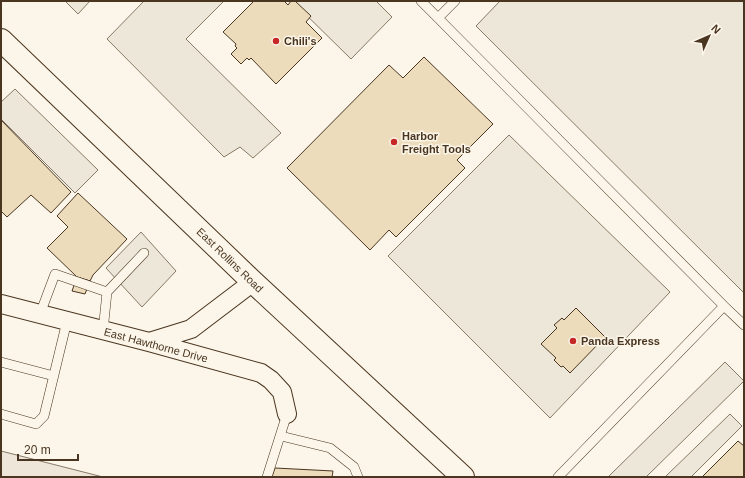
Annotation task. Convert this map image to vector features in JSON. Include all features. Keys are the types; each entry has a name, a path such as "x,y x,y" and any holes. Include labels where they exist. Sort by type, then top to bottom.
{"main road":[{"name":"East Rollins Road","path":"1,40 253,282 463,477"}],"street":[{"path":"149,342 192,329 253,282"},
{"name":"East Hawthorne Drive","path":"1,304 149,342 261,373 271,380 282,392 287,414"}],"lane":[{"path":"421,1 744,325"},
{"path":"438,18 455,1"},
{"path":"103,331 107,292 144,253"},
{"path":"40,314 55,274 107,292"},
{"path":"558,477 724,306"},
{"path":"1,414 36,424 44,416 67,321"},
{"path":"1,362 54,376"},
{"path":"267,477 287,414"},
{"path":"280,436 330,448 354,467 358,477"}],"shaded area":[{"path":"65,1 90,1 78,14"},
{"path":"144,1 224,1 186,39 281,133 253,158 240,147 224,157 107,39"},
{"path":"292,1 376,1 392,17 351,59"},
{"path":"500,1 744,1 744,293 476,26"},
{"path":"15,89 98,170 75,193 1,119 1,102"},
{"path":"509,135 670,292 550,418 388,256"},
{"path":"141,232 176,271 142,307 106,268"},
{"path":"725,362 744,381 646,477 608,477"},
{"path":"730,414 742,426 691,477 665,477"},
{"path":"1,451 103,477 1,477"}],"building":[{"name":"Chili's","path":"254,1 284,1 288,5 291,1 295,1 311,16 306,22 322,38 276,84 251,58 249,60 247,58 241,64 231,54 237,48 235,46 236,44 223,32"},
{"name":"Harbor Freight Tools","path":"424,57 493,124 457,160 465,168 396,237 389,230 370,250 287,168 389,65 403,78"},
{"path":"1,120 71,192 51,213 31,195 7,217 1,211"},
{"path":"78,193 127,239 93,275 90,281 77,277 47,248 68,227 57,216"},
{"path":"77,277 90,281 85,294 72,291"},
{"name":"Panda Express","path":"576,308 605,337 570,373 554,360 556,358 541,344 557,328 554,325 562,318 564,320"},
{"path":"738,441 744,446 744,477 702,477"},
{"path":"275,468 333,471 332,477 272,477"}],"place":[{"name":"Chili's","path":"276,41"},
{"name":"Harbor Freight Tools","path":"394,142"},
{"name":"Panda Express","path":"573,341"}]}
